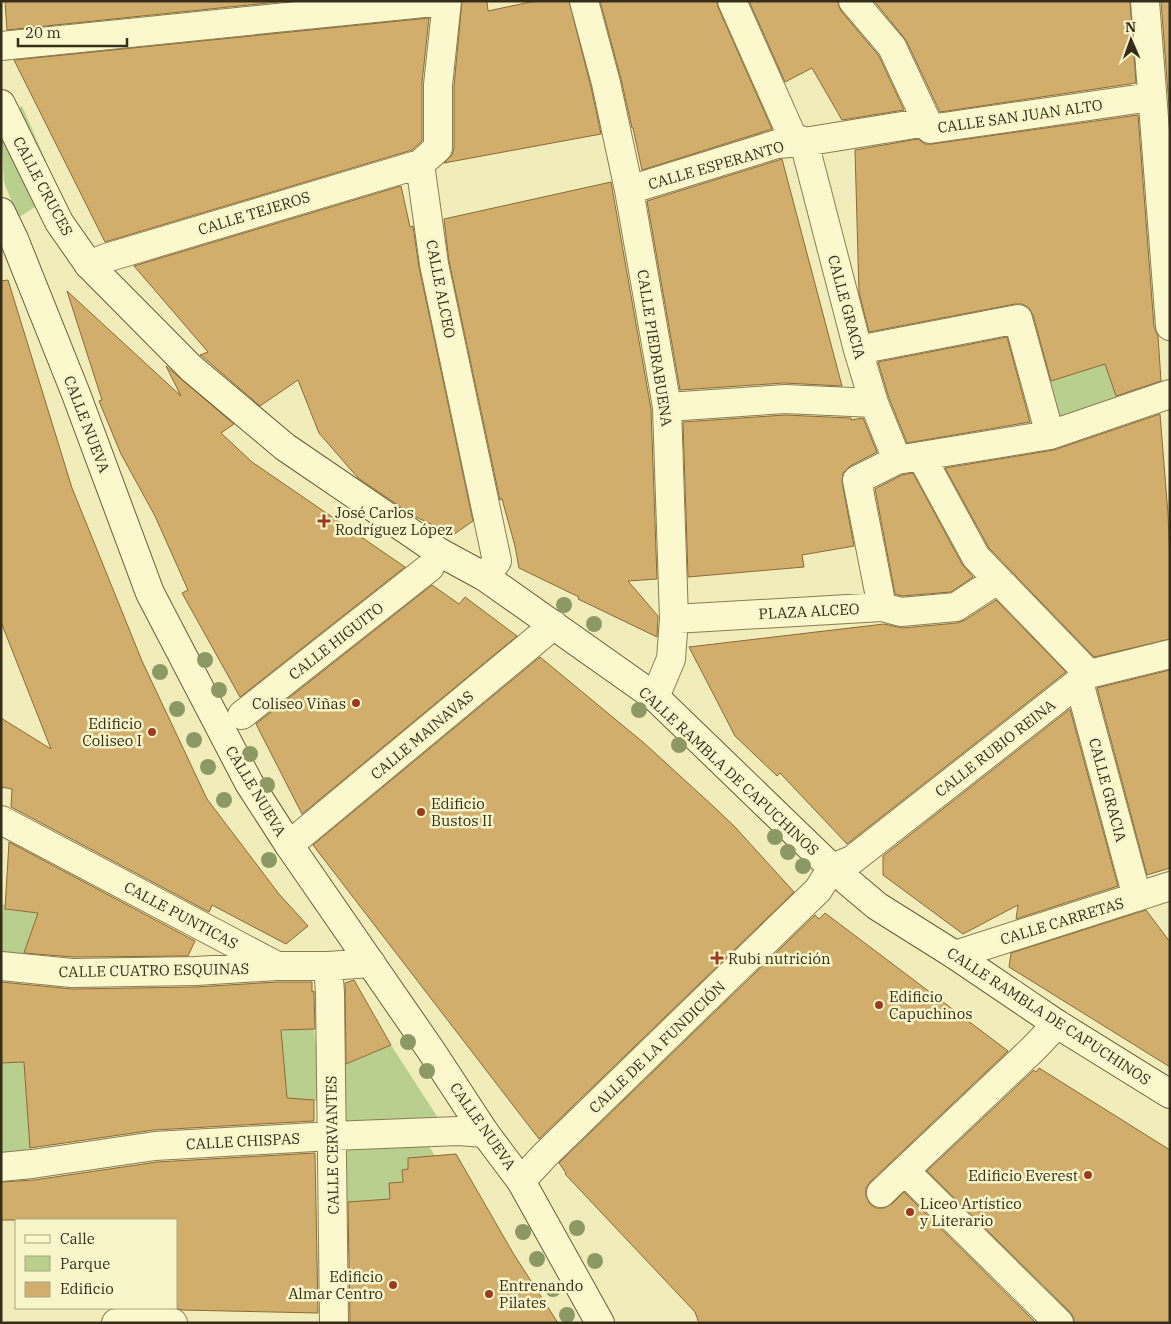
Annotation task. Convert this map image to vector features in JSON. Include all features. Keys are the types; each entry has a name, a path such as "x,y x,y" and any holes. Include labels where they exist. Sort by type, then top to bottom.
{"street":[{"path":"1,46 446,1 438,85 438,148 420,164"},
{"name":"CALLE PIEDRABUENA","path":"584,1 606,83 629,190 667,407 674,619 671,659 655,697"},
{"path":"732,1 792,136 804,142"},
{"path":"853,1 892,47 927,122"},
{"path":"1144,1 1170,326"},
{"name":"CALLE SAN JUAN ALTO","path":"804,142 927,122 930,129 1151,96"},
{"name":"CALLE CRUCES","path":"1,104 59,222 89,265"},
{"name":"CALLE ESPERANTO","path":"629,190 777,144 804,142"},
{"name":"CALLE GRACIA","path":"804,142 858,350 874,403 976,557 1084,678 1137,897"},
{"name":"CALLE TEJEROS","path":"89,265 106,258 420,164"},
{"name":"CALLE ALCEO","path":"420,164 434,264 497,561 485,577"},
{"name":"CALLE NUEVA","path":"1,212 14,239 76,394 150,593 249,783 485,1133 520,1181 600,1323"},
{"name":"CALLE RAMBLA DE CAPUCHINOS","path":"89,265 191,368 285,447 439,552 485,577 655,697 832,868 877,906 955,955 1057,1024 1170,1094"},
{"path":"858,350 1018,319 1050,435"},
{"path":"909,458 1050,435 1170,394"},
{"path":"667,407 785,399 874,403"},
{"name":"PLAZA ALCEO","path":"674,619 882,607 857,480 909,458"},
{"name":"CALLE HIGUITO","path":"242,715 430,567"},
{"path":"882,607 901,612 956,606 997,580"},
{"name":"CALLE MAINAVAS","path":"289,845 554,625"},
{"name":"CALLE RUBIO REINA","path":"832,868 852,860 1084,678 1170,654"},
{"name":"CALLE PUNTICAS","path":"1,820 277,966 328,966 371,963"},
{"name":"CALLE DE LA FUNDICIÓN","path":"520,1181 818,890 832,868"},
{"name":"CALLE CARRETAS","path":"955,955 1170,886"},
{"name":"CALLE CUATRO ESQUINAS","path":"1,966 72,974 196,971 277,966"},
{"name":"CALLE CERVANTES","path":"328,966 330,993 334,1323"},
{"path":"881,1194 1057,1024"},
{"name":"CALLE CHISPAS","path":"1,1167 154,1146 458,1131 485,1133"},
{"path":"905,1171 1059,1323"},
{"path":"116,1323 151,1321 172,1323"}],"green space":[{"path":"22,106 65,205 18,108"},
{"path":"1,125 35,207 18,218 4,182"},
{"path":"1105,364 1118,401 1057,426 1044,383"},
{"path":"1,904 8,905 7,910 38,913 23,956 1,953"},
{"path":"314,1029 322,1101 287,1098 286,1082 268,1081 271,1036 284,1030"},
{"path":"391,1045 440,1121 344,1125 342,1066"},
{"path":"24,1062 31,1155 1,1156 1,1063"},
{"path":"426,1141 435,1156 408,1158 408,1169 402,1170 403,1182 389,1183 390,1199 342,1203 340,1145"}],"building":[{"path":"5,1 287,1 7,30"},
{"path":"462,1 487,1 488,11 535,1 569,1 601,134 444,163 452,155 454,148 454,86"},
{"path":"600,1 717,1 772,129 642,170 621,79"},
{"path":"749,1 838,1 841,11 879,56 904,110 842,120 812,68 785,82"},
{"path":"874,1 1130,1 1136,83 940,112 906,40"},
{"path":"1161,1 1170,1 1170,119"},
{"path":"429,18 422,83 422,141 412,150 105,242 14,60"},
{"path":"1138,115 1154,327 1158,336 1161,381 1116,396 1105,364 1051,381 1033,315 1029,308 1022,304 869,332 859,292 855,150 918,139 925,144 932,144"},
{"path":"782,159 842,386 784,383 680,390 647,201"},
{"path":"611,182 651,409 657,579 628,581 658,616 657,637 519,568 502,499 500,500 449,261 444,219"},
{"path":"401,186 410,227 413,226 419,267 473,521 453,535 414,516 358,478 319,433 298,380 260,406 200,355 208,352 134,266"},
{"path":"8,280 72,488 142,661 207,799 279,894 308,926 286,944 212,905 209,912 11,807 12,789 1,787 1,718 51,749 1,622 1,281"},
{"path":"67,291 181,396 166,366 234,424 221,433 252,462 405,567 240,697 182,593 188,590 155,516 121,454 99,401 102,400"},
{"path":"1007,337 1030,422 907,443 889,398 878,362"},
{"path":"1160,414 1168,514 1170,639 1094,657 989,548 945,468 1054,450"},
{"path":"785,415 851,418 851,420 863,418 877,452 850,466 843,473 842,482 854,546 802,555 804,567 688,577 683,422"},
{"path":"913,473 962,564 973,577 951,592 902,596 895,594 875,489 902,475"},
{"name":"Coliseo Viñas","path":"432,585 459,604 465,597 517,636 302,814 256,724"},
{"path":"996,600 1066,672 847,844 780,773 777,776 735,736 689,647 884,624 902,628 957,623"},
{"path":"540,657 644,743 713,806 735,827 794,892 539,1139 313,845"},
{"path":"1170,670 1170,868 1147,875 1097,688"},
{"path":"1070,709 1118,886 1016,919 1018,905 963,934 883,875 883,856"},
{"path":"9,842 195,941 188,956 73,957 24,953 38,913 5,909"},
{"path":"1146,910 1170,942 1170,1067 1009,967 1011,953"},
{"path":"825,913 1008,1051 870,1182 866,1188 866,1196 870,1204 876,1208 884,1208 892,1204 904,1192 1036,1323 699,1323 695,1312 565,1174 559,1163 815,915 819,919"},
{"path":"354,980 391,1045 346,1064 345,983"},
{"path":"1,982 72,989 196,987 277,982 312,982 315,1029 281,1030 287,1098 314,1100 314,1121 154,1130 30,1148 24,1062 1,1063"},
{"path":"1039,1068 1170,1150 1170,1323 1074,1323 1074,1318 1070,1312 927,1171 1034,1070 1036,1072"},
{"path":"315,1153 318,1313 178,1309 178,1219 1,1220 1,1182 34,1180 157,1162"},
{"path":"456,1154 513,1253 558,1323 350,1323 348,1202 390,1199 389,1183 403,1182 402,1170 408,1169 408,1158"}],"place":[{"name":"José Carlos Rodríguez López","path":"324,521"},
{"name":"Coliseo Viñas","path":"356,703"},
{"name":"Edificio Coliseo I","path":"152,732"},
{"name":"Edificio Bustos II","path":"421,812"},
{"name":"Rubi nutrición","path":"717,958"},
{"name":"Edificio Capuchinos","path":"879,1005"},
{"name":"Edificio Everest","path":"1088,1175"},
{"name":"Liceo Artístico y Literario","path":"910,1212"},
{"name":"Edificio Almar Centro","path":"393,1285"},
{"name":"Entrenando Pilates","path":"489,1294"}]}
